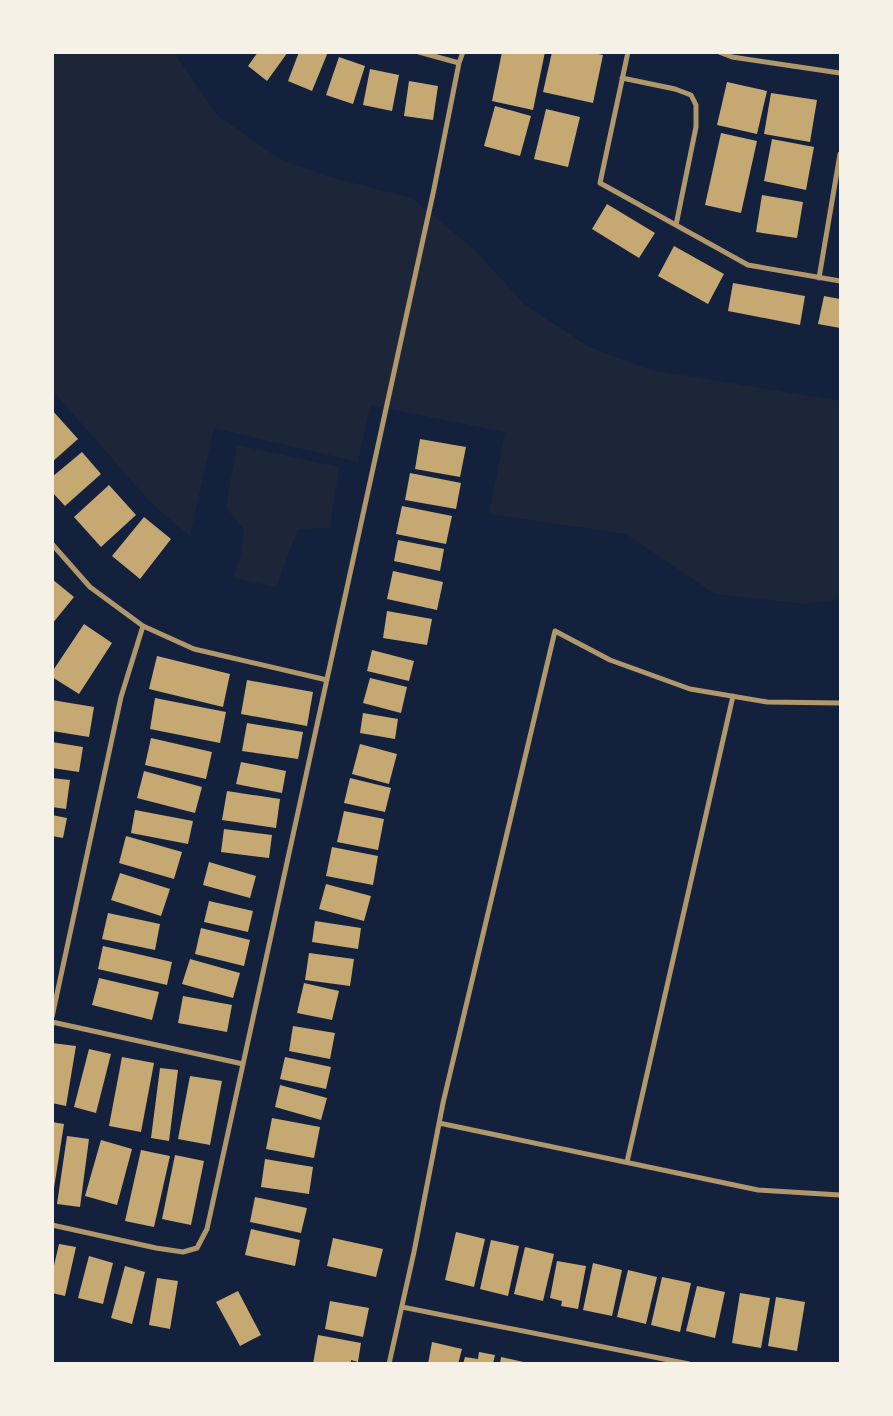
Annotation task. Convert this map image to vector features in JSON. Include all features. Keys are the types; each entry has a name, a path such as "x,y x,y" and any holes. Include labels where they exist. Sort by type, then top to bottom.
{"street":[{"path":"419,52 459,63"},
{"path":"52,1225 156,1248 183,1252 196,1248 207,1229 434,190 459,63 463,52"},
{"path":"628,52 600,183 748,265 840,281"},
{"path":"719,52 732,57 840,73"},
{"path":"622,78 676,88 691,95 696,105 696,127 676,225"},
{"path":"819,278 840,154"},
{"path":"52,544 90,587 143,626 194,649 327,680"},
{"path":"52,1017 121,697 143,626"},
{"path":"390,1364 439,1123 555,631 610,660 690,689 767,702 840,703"},
{"path":"627,1162 733,696"},
{"path":"52,1022 243,1064"},
{"path":"439,1123 758,1190 840,1195"},
{"path":"402,1307 689,1364"}],"shaded area":[{"path":"53,53 174,53 217,115 278,158 326,176 412,198 476,251 524,304 589,347 651,370 840,401 840,599 804,604 715,594 626,534 489,514 505,432 370,405 358,462 214,428 190,536 152,504 53,391"},
{"path":"237,445 339,467 330,528 298,529 276,587 233,578 242,550 244,530 226,507"}],"building":[{"path":"258,52 288,52 267,81 248,66"},
{"path":"299,52 328,52 312,91 288,81"},
{"path":"502,52 545,52 533,110 492,101"},
{"path":"552,52 590,52 603,55 593,103 543,92"},
{"path":"339,57 365,66 353,104 326,95"},
{"path":"370,69 399,75 392,111 363,105"},
{"path":"409,81 438,86 433,120 404,116"},
{"path":"727,82 767,91 757,134 717,125"},
{"path":"771,93 817,100 810,142 764,134"},
{"path":"495,106 531,116 520,156 484,146"},
{"path":"546,109 580,117 568,167 534,159"},
{"path":"721,133 757,141 741,213 705,205"},
{"path":"772,139 814,147 806,190 764,181"},
{"path":"762,195 803,202 797,238 756,232"},
{"path":"607,204 655,233 639,258 592,229"},
{"path":"674,246 724,274 708,304 658,276"},
{"path":"733,283 805,296 800,325 728,311"},
{"path":"824,296 840,299 840,328 818,324"},
{"path":"52,410 78,439 52,462"},
{"path":"420,439 466,447 460,477 415,469"},
{"path":"82,452 101,474 65,506 52,492 52,477"},
{"path":"410,473 461,483 456,509 405,500"},
{"path":"109,485 136,515 101,547 74,517"},
{"path":"402,506 452,516 446,544 396,534"},
{"path":"144,517 171,539 140,579 112,556"},
{"path":"398,540 444,549 440,571 394,561"},
{"path":"393,571 443,582 437,610 387,599"},
{"path":"52,579 74,597 52,624"},
{"path":"387,611 432,619 427,645 383,638"},
{"path":"84,624 112,643 79,694 52,677 52,672"},
{"path":"372,650 414,661 409,681 367,671"},
{"path":"157,656 230,674 223,707 149,689"},
{"path":"370,678 407,687 401,713 363,703"},
{"path":"247,680 313,692 307,726 241,714"},
{"path":"155,698 226,712 220,743 150,729"},
{"path":"52,700 94,707 89,737 52,731"},
{"path":"363,713 398,719 395,739 360,733"},
{"path":"247,723 303,732 298,759 242,751"},
{"path":"151,738 212,752 206,779 145,765"},
{"path":"52,742 83,747 79,772 52,768"},
{"path":"360,744 397,754 389,784 352,774"},
{"path":"241,762 286,771 282,793 236,784"},
{"path":"144,771 202,787 195,813 137,798"},
{"path":"52,778 70,780 66,809 52,807"},
{"path":"350,778 391,788 385,812 344,803"},
{"path":"227,791 280,799 276,828 222,820"},
{"path":"135,810 193,821 188,844 131,833"},
{"path":"344,811 384,819 378,850 337,842"},
{"path":"52,815 67,818 63,838 52,836"},
{"path":"224,829 272,835 269,858 221,852"},
{"path":"126,836 182,852 174,879 119,863"},
{"path":"332,847 378,856 373,885 326,876"},
{"path":"209,862 256,876 250,898 203,885"},
{"path":"120,873 170,889 161,916 111,900"},
{"path":"326,884 371,896 364,921 319,909"},
{"path":"209,901 253,911 248,932 204,922"},
{"path":"108,913 160,924 155,950 102,939"},
{"path":"315,921 361,928 358,949 312,942"},
{"path":"201,928 250,940 244,966 195,954"},
{"path":"103,946 172,962 167,985 98,969"},
{"path":"309,953 354,959 350,986 305,980"},
{"path":"190,959 240,973 233,998 182,984"},
{"path":"99,978 159,992 152,1020 92,1005"},
{"path":"304,983 339,991 332,1020 297,1013"},
{"path":"183,996 232,1005 227,1032 178,1023"},
{"path":"293,1026 335,1033 330,1059 289,1051"},
{"path":"52,1043 76,1046 66,1106 52,1103"},
{"path":"89,1049 111,1054 96,1113 74,1107"},
{"path":"122,1057 154,1063 141,1132 109,1126"},
{"path":"285,1057 331,1067 326,1089 280,1079"},
{"path":"160,1068 178,1070 169,1141 151,1138"},
{"path":"190,1076 222,1081 210,1145 178,1139"},
{"path":"280,1085 327,1098 321,1120 275,1107"},
{"path":"272,1118 320,1127 314,1158 266,1149"},
{"path":"52,1122 64,1124 54,1188 52,1188"},
{"path":"67,1136 89,1139 80,1207 57,1204"},
{"path":"101,1140 132,1149 117,1205 85,1196"},
{"path":"141,1150 170,1156 154,1227 125,1221"},
{"path":"175,1155 204,1161 191,1225 162,1219"},
{"path":"265,1159 313,1167 309,1194 261,1187"},
{"path":"255,1197 307,1208 301,1233 250,1222"},
{"path":"251,1229 300,1240 295,1266 245,1255"},
{"path":"456,1232 485,1239 474,1287 445,1280"},
{"path":"333,1238 383,1249 376,1277 327,1266"},
{"path":"491,1240 519,1246 508,1296 480,1289"},
{"path":"59,1244 76,1247 65,1296 52,1293 52,1274"},
{"path":"525,1247 554,1254 543,1301 514,1294"},
{"path":"89,1256 113,1263 103,1304 78,1298"},
{"path":"557,1261 586,1266 578,1309 561,1306 562,1301 550,1298"},
{"path":"593,1263 622,1270 612,1316 583,1310"},
{"path":"125,1266 145,1272 132,1324 111,1318"},
{"path":"628,1270 657,1277 646,1324 617,1317"},
{"path":"662,1277 691,1283 680,1332 651,1325"},
{"path":"157,1278 178,1281 170,1329 149,1325"},
{"path":"697,1286 725,1292 715,1338 686,1331"},
{"path":"238,1291 261,1335 240,1346 216,1302"},
{"path":"740,1293 770,1298 761,1348 732,1343"},
{"path":"776,1297 805,1302 797,1351 768,1346"},
{"path":"330,1301 369,1308 363,1337 325,1329"},
{"path":"318,1335 361,1343 358,1362 351,1360 351,1364 313,1364"},
{"path":"432,1342 462,1349 458,1364 428,1364"},
{"path":"479,1352 495,1355 493,1364 463,1364 465,1357 478,1359"},
{"path":"501,1357 528,1363 528,1364 500,1364"}]}
